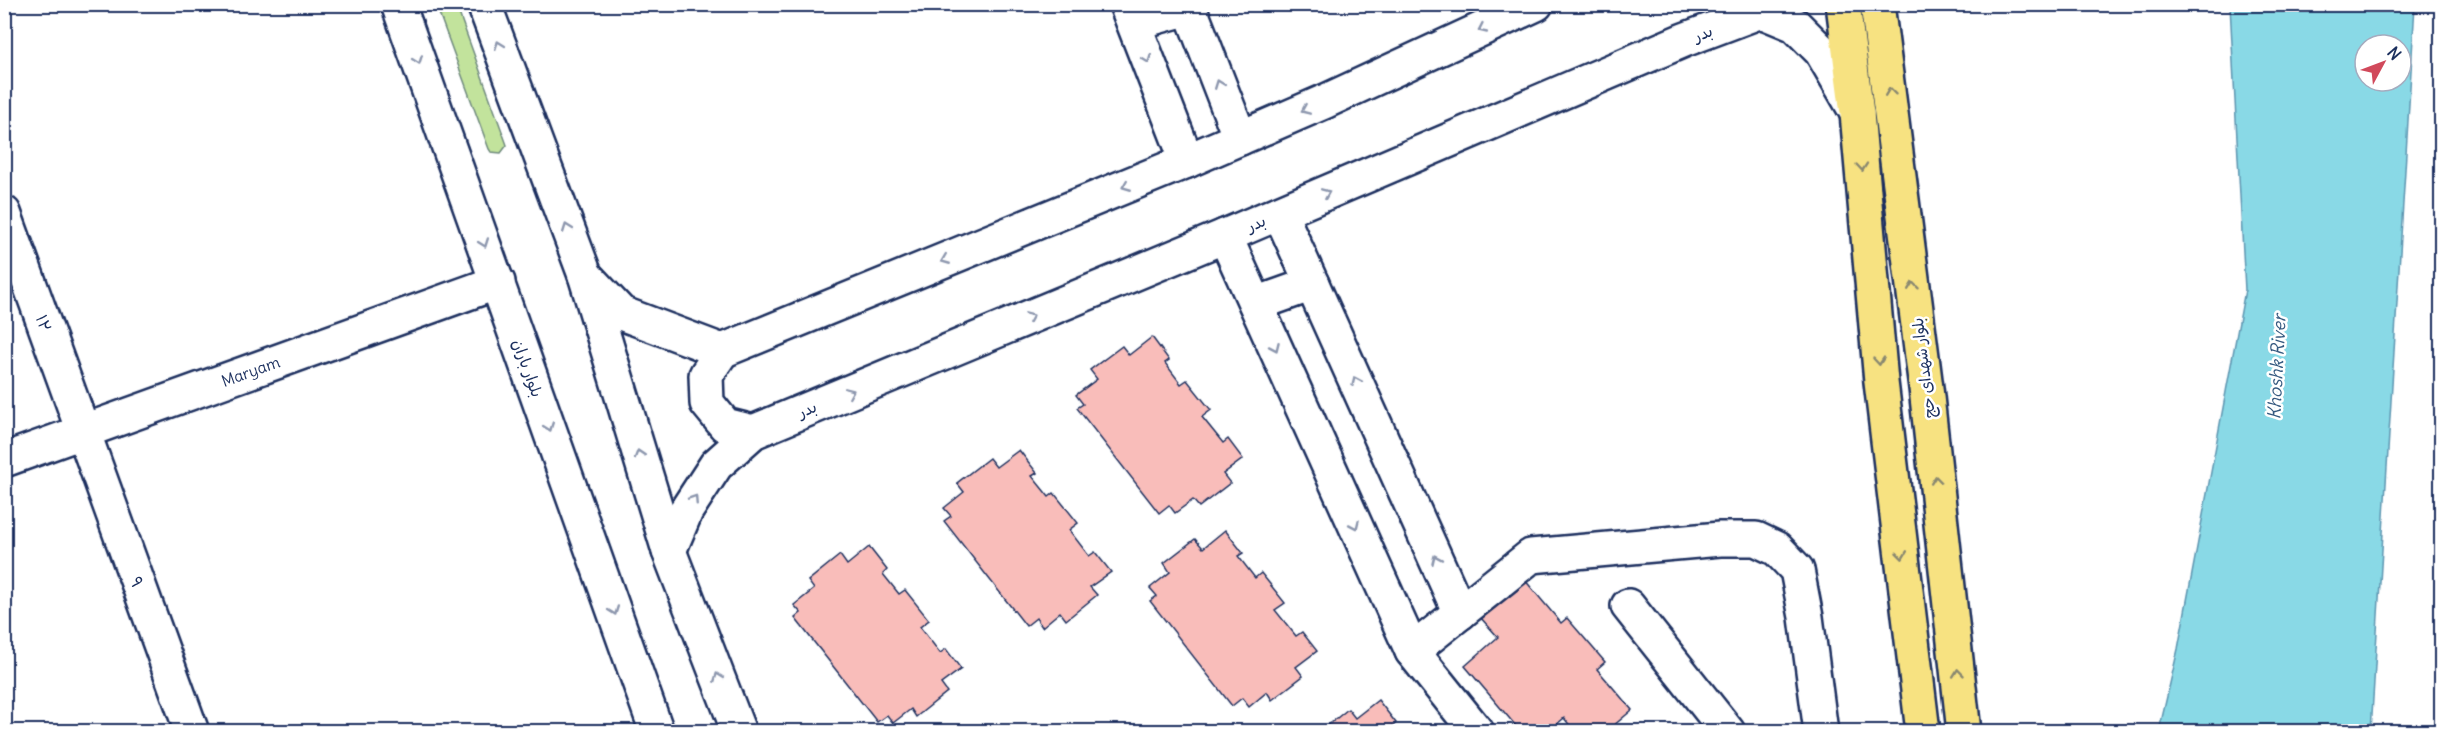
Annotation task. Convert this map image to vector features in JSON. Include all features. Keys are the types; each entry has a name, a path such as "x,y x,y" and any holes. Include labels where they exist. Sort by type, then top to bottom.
{"main road":[{"path":"1843,4 1857,113 1881,382 1923,732"},
{"name":"بلوار شهدای حج","path":"1877,4 1924,377 1964,732"}],"street":[{"name":"بلوار باران","path":"398,4 657,732"},
{"path":"484,4 585,275 669,551 739,732"},
{"path":"753,432 726,425 707,403 706,375 722,351 1187,161 1326,101 1536,4"},
{"path":"1187,161 1130,14 1188,6 1240,138"},
{"name":"بدر","path":"669,551 686,511 716,465 753,432 1280,213 1764,8 1795,25 1821,51 1857,113"},
{"name":"۱۲","path":"4,213 83,432"},
{"path":"1280,213 1460,613"},
{"path":"1225,236 1412,651 1477,732"},
{"path":"585,275 621,313 722,351"},
{"name":"Maryam","path":"4,460 498,282"},
{"path":"1256,304 1312,284"},
{"name":"۹","path":"83,432 192,732"},
{"path":"1412,651 1531,556 1720,539 1756,539 1777,549 1797,570 1806,617 1821,732"},
{"path":"1628,606 1728,732"}],"green space":[{"path":"436,5 456,5 507,145 501,153 491,152 489,149"}],"water":[{"name":"Khoshk River","path":"2230,5 2415,5 2413,38 2413,33 2353,33 2353,93 2410,93 2371,731 2159,731 2178,649 2245,290"}],"building":[{"path":"1152,337 1169,360 1165,363 1181,384 1187,380 1211,410 1202,417 1223,443 1228,439 1243,459 1223,474 1230,483 1199,507 1193,500 1175,513 1169,505 1159,513 1077,408 1083,404 1076,395 1097,379 1090,370 1122,346 1129,355"},
{"path":"1019,450 1037,473 1032,476 1049,497 1054,493 1078,523 1069,530 1089,556 1095,552 1111,572 1090,587 1097,595 1066,620 1060,612 1042,627 1036,618 1026,626 944,521 951,516 944,508 964,492 957,483 989,458 996,467"},
{"path":"1225,530 1243,553 1238,556 1255,578 1261,573 1285,603 1275,610 1296,636 1302,632 1317,651 1296,667 1303,676 1272,700 1267,692 1249,707 1242,698 1232,706 1150,601 1157,596 1150,588 1170,572 1164,563 1195,539 1203,548"},
{"path":"869,547 887,570 883,574 899,594 905,590 929,620 920,627 940,653 946,649 961,669 941,684 947,692 916,717 911,709 893,723 887,715 877,722 795,618 801,613 794,605 814,589 808,581 840,555 847,565"},
{"path":"1524,579 1561,623 1567,618 1605,662 1597,669 1632,710 1606,732 1575,732 1564,718 1548,732 1521,732 1465,666 1498,637 1480,617"},
{"path":"1378,700 1396,723 1392,727 1396,732 1320,732 1348,709 1355,718"}]}
